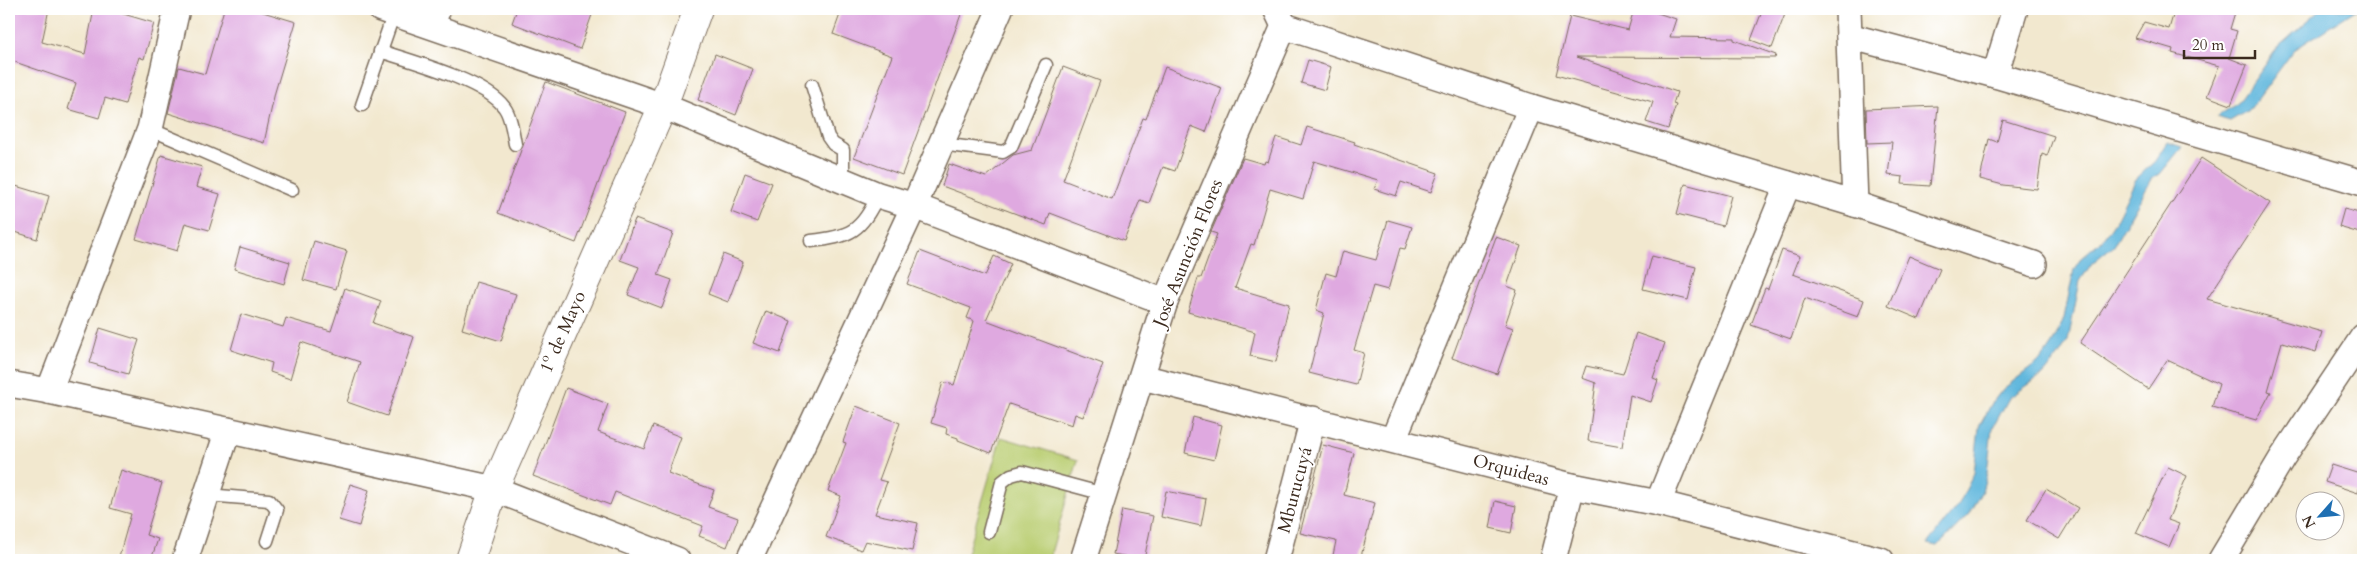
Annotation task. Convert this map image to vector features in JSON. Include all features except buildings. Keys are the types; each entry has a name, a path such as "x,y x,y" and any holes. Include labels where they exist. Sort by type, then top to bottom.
{"street":[{"path":"49,391 150,129 177,9"},
{"name":"1º de Mayo","path":"470,560 494,489 663,106 698,9"},
{"path":"749,560 914,206 1000,9"},
{"path":"1848,9 1855,204"},
{"path":"1995,75 2015,9"},
{"path":"388,11 441,18 663,106 878,195 914,206 1164,302"},
{"path":"1280,17 1531,107 1855,204 2034,264"},
{"name":"José Asunción Flores","path":"1083,560 1164,302 1280,17"},
{"path":"1849,36 1995,75 2363,183"},
{"path":"1393,440 1531,107"},
{"path":"1658,503 1788,184"},
{"path":"2221,560 2282,458 2363,337"},
{"name":"Orquideas","path":"1142,376 1572,486 1658,503 1882,560"},
{"path":"9,384 49,391 494,489 677,560"},
{"name":"Mburucuyá","path":"1276,560 1313,419"},
{"path":"185,560 228,430"},
{"path":"1553,560 1572,486"}],"lane":[{"path":"362,105 380,51 388,11"},
{"path":"380,51 448,74 470,83 486,93 504,107 515,144"},
{"path":"941,144 1003,152 1008,150 1011,147 1046,65"},
{"path":"812,84 828,137 833,144 843,150 843,181"},
{"path":"150,129 292,190"},
{"path":"811,241 828,240 853,232 870,214 878,195"},
{"path":"989,532 1002,482 1022,472 1104,494"},
{"path":"207,495 268,500 277,510 267,541"}],"green space":[{"path":"1001,437 1078,460 1049,560 965,560"}],"water":[{"path":"2321,9 2357,9 2294,50 2247,111 2230,121 2216,117 2238,103 2278,47"},
{"path":"2167,142 2182,147 2160,174 2152,179 2114,245 2092,263 2080,281 2068,341 2044,374 2009,398 1992,429 1987,473 1982,491 1968,515 1938,546 1927,544 1959,504 1974,473 1979,427 1992,403 2003,389 2041,360 2052,344 2064,318 2074,269 2082,257 2103,239 2116,220 2136,179 2155,161"}]}
